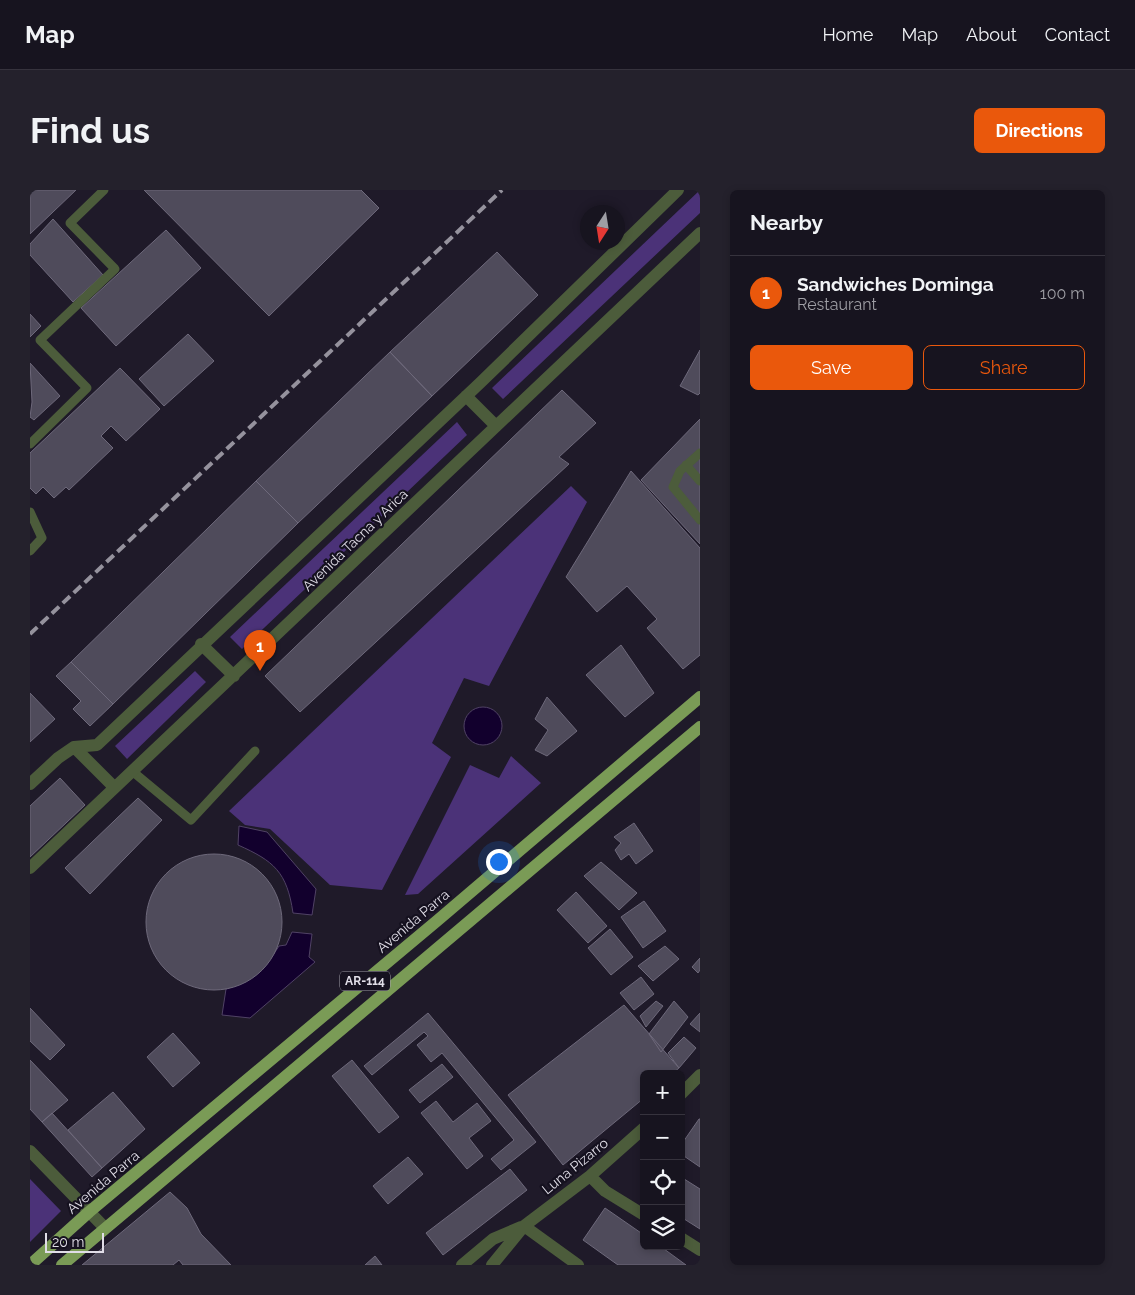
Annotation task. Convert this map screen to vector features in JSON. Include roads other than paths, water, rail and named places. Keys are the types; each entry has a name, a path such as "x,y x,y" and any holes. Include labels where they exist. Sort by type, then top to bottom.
{"main road":[{"name":"Avenida Parra","path":"30,1265 89,1212 438,920 700,697"},
{"name":"AR-114","path":"62,1265 700,728"}],"street":[{"name":"Avenida Tacna y Arica","path":"30,784 58,758 74,748 97,745 201,644 466,396 678,190"},
{"name":"Avenida Tacna y Arica","path":"30,868 700,233"},
{"path":"466,396 496,426"},
{"path":"201,644 234,676"},
{"path":"74,748 114,787"},
{"path":"685,1090 700,1075"},
{"name":"Luna Pizarro","path":"524,1226 590,1176 640,1132"},
{"path":"30,1151 105,1228"},
{"path":"590,1176 606,1191 640,1212"},
{"path":"462,1265 493,1239 524,1226"},
{"path":"492,1265 524,1226"},
{"path":"524,1226 578,1265"},
{"path":"685,1241 700,1250"}],"lane":[{"path":"30,444 87,388 40,340 115,269 70,223 104,190"},
{"path":"700,453 680,471 673,487 678,497 700,520"},
{"path":"686,465 700,481"},
{"path":"30,512 42,538 30,551"},
{"path":"132,771 190,820 255,751"}],"railway":[{"path":"30,634 502,190"}],"place":[{"name":"Sandwiches Dominga","path":"260,671"}]}
